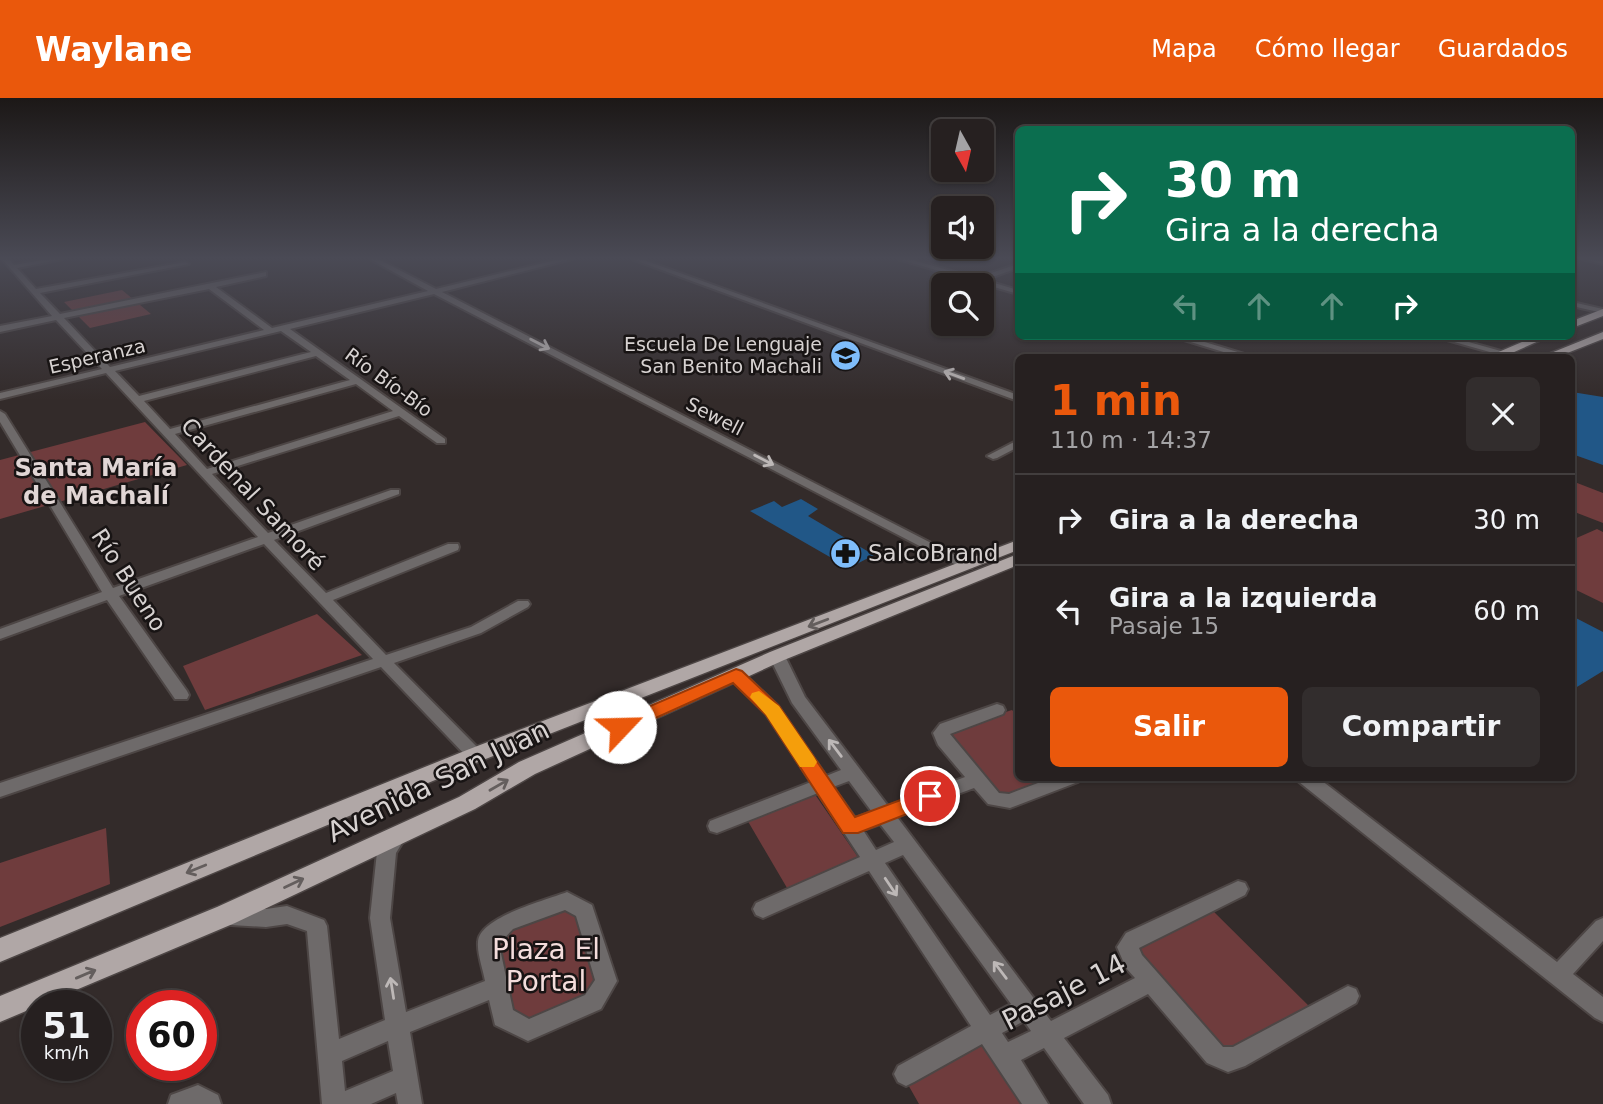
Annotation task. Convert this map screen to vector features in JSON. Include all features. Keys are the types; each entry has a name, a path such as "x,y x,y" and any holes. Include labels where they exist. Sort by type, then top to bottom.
{"main road":[{"path":"1575,324 1603,312"},
{"path":"1554,354 1603,335"},
{"path":"1501,354 1535,340"},
{"path":"1525,344 1548,343 1560,346 1562,351"},
{"name":"Avenida San Juan","path":"0,950 475,755 1015,546"},
{"name":"Avenida San Juan","path":"0,1009 226,915 467,803 527,768 777,656 1015,560"}],"street":[{"name":"Cardenal Samoré","path":"46,306 265,539 475,755"},
{"path":"0,329 110,306"},
{"path":"237,306 271,331"},
{"name":"Esperanza","path":"0,396 372,306"},
{"name":"Sewell","path":"467,306 967,565"},
{"path":"764,306 1015,397"},
{"path":"1580,306 1603,312"},
{"name":"Río Bío-Bío","path":"283,328 441,441"},
{"path":"1189,340 1239,354"},
{"path":"1450,340 1496,354"},
{"path":"136,400 318,353"},
{"path":"167,433 357,381"},
{"path":"204,473 401,412"},
{"name":"Río Bueno","path":"0,414 110,594 181,695"},
{"path":"993,456 1015,445"},
{"path":"0,634 395,492"},
{"path":"323,599 453,547"},
{"path":"0,790 381,659 476,630 523,604"},
{"path":"777,656 798,699 1099,1104"},
{"path":"736,675 772,710 1037,1104"},
{"path":"997,710 947,728 941,733 944,741 994,799 1003,802 1061,781"},
{"path":"717,826 853,772"},
{"path":"851,827 977,780"},
{"path":"1310,781 1603,1011"},
{"path":"398,834 387,852 380,918 410,1104"},
{"path":"763,909 906,845"},
{"path":"1238,889 1133,940 1128,947 1134,961 1215,1055 1228,1060 1237,1058 1348,996"},
{"path":"567,901 585,911 606,981 593,1002 528,1030 503,1017 497,986 488,942 506,923 567,901"},
{"path":"226,915 266,918 287,915 317,926 334,1104"},
{"path":"1558,975 1603,927"},
{"name":"Pasaje 14","path":"1004,1056 1151,981"},
{"path":"330,1054 397,1024 497,986"},
{"path":"906,1074 1027,1007"},
{"path":"343,1104 406,1077"},
{"path":"180,1104 198,1097 209,1104"}],"green space":[{"path":"68,306 141,306 151,314 90,328"},
{"path":"145,422 187,465 0,519 0,460"},
{"path":"1575,482 1603,493 1603,523 1575,512"},
{"path":"1597,529 1603,532 1603,603 1575,589 1575,539"},
{"path":"317,614 362,655 205,710 183,666"},
{"path":"1012,710 1015,713 1015,781 1046,781 1009,795 995,794 949,742 952,729"},
{"path":"814,793 862,863 790,893 746,818"},
{"path":"106,828 110,884 0,927 0,863"},
{"name":"Plaza El Portal","path":"567,901 585,911 606,981 593,1002 528,1030 503,1017 488,941"},
{"path":"1209,907 1315,1012 1237,1056 1218,1053 1138,961 1133,942"},
{"path":"987,1039 1032,1104 919,1104 906,1081"}],"building":[{"path":"1575,392 1603,397 1603,465 1575,455"},
{"path":"801,499 818,509 808,516 874,555 849,568 750,511 774,501 782,507"},
{"path":"1575,618 1603,632 1603,671 1575,688"}],"slow traffic":[{"path":"759,697 772,710 807,762"}],"place":[{"name":"Escuela De Lenguaje San Benito Machali","path":"845,355"},
{"name":"SalcoBrand","path":"845,553"}],"district":[{"name":"Santa María de Machalí","path":"96,482"}],"route":[{"path":"620,727 736,675 772,710 851,827 930,796"}]}
